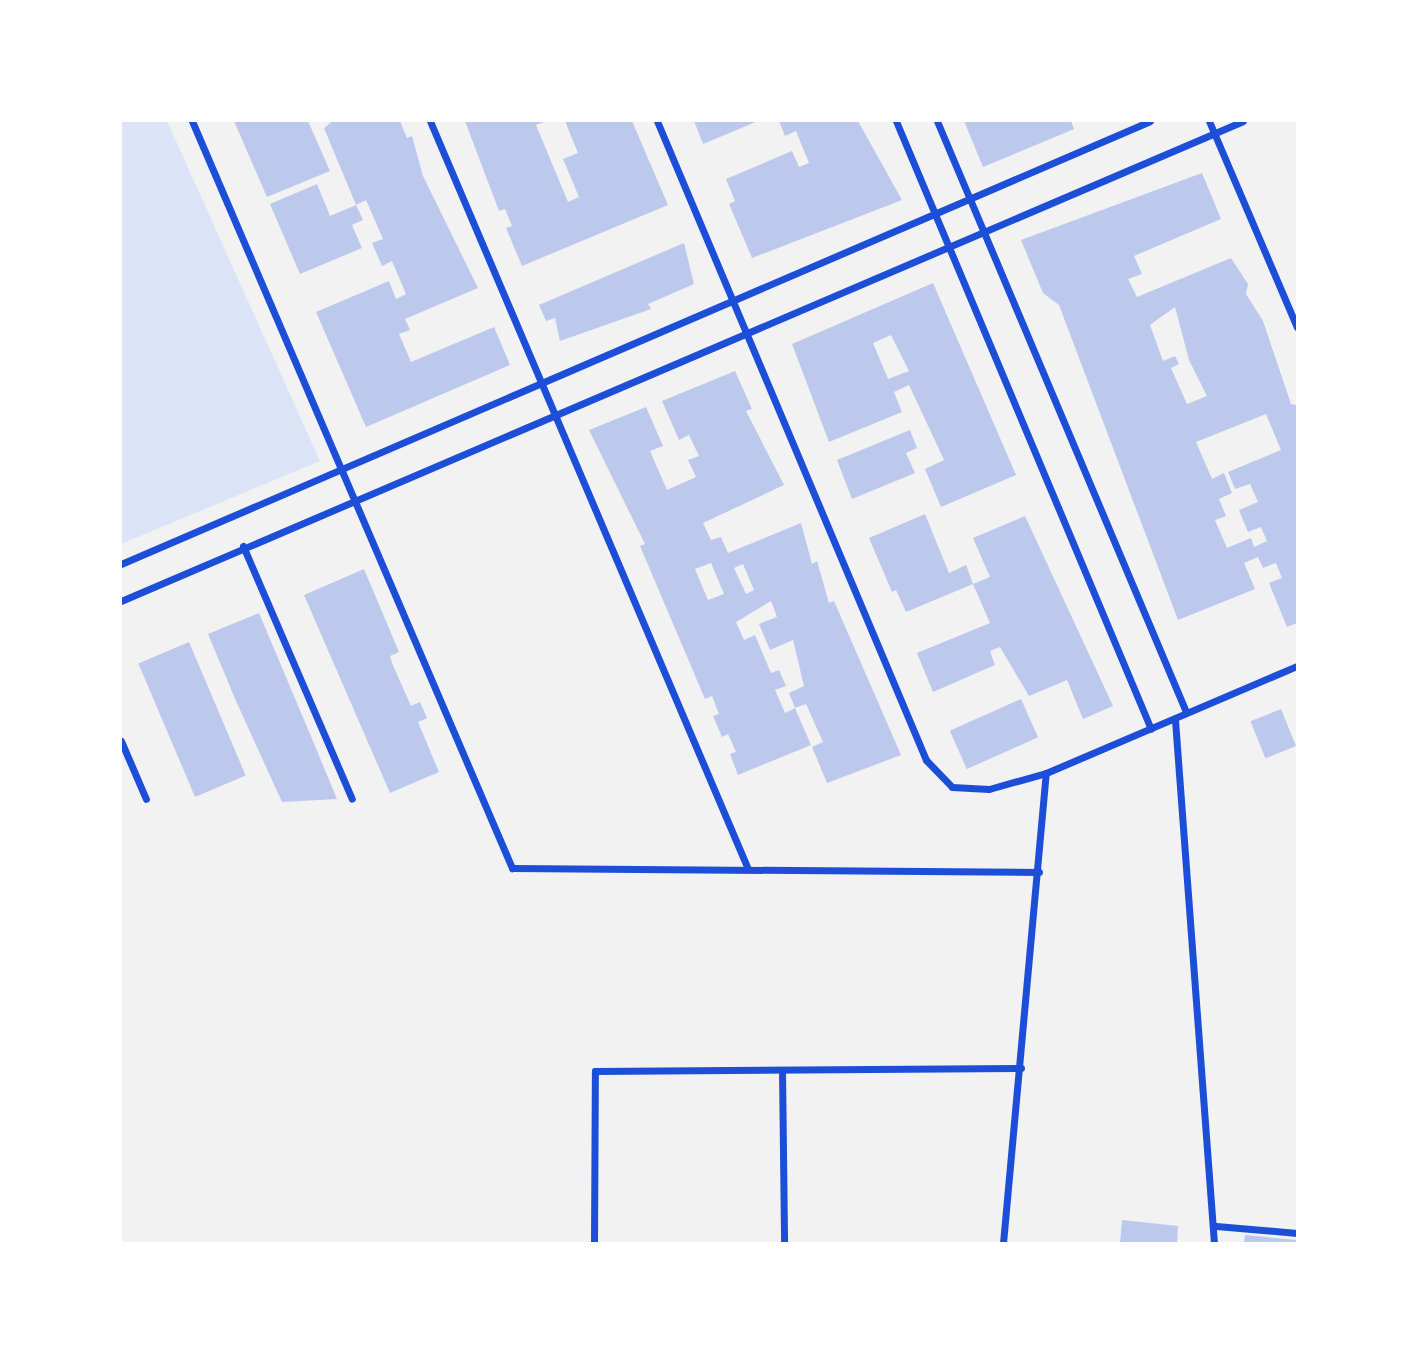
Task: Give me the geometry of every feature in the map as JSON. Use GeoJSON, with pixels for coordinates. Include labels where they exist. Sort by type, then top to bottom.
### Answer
{"type":"FeatureCollection","features":[{"type":"Feature","properties":{"kind":"street"},"geometry":{"type":"LineString","coordinates":[[192,121],[357,496],[512,868],[1039,872]]}},
{"type":"Feature","properties":{"kind":"street"},"geometry":{"type":"LineString","coordinates":[[430,121],[748,869]]}},
{"type":"Feature","properties":{"kind":"street"},"geometry":{"type":"LineString","coordinates":[[657,121],[730,300],[926,760],[952,787],[989,789],[1046,773],[1297,666]]}},
{"type":"Feature","properties":{"kind":"street"},"geometry":{"type":"LineString","coordinates":[[895,121],[1152,729]]}},
{"type":"Feature","properties":{"kind":"street"},"geometry":{"type":"LineString","coordinates":[[937,121],[1186,712]]}},
{"type":"Feature","properties":{"kind":"street"},"geometry":{"type":"LineString","coordinates":[[121,564],[934,214],[969,196],[1150,121]]}},
{"type":"Feature","properties":{"kind":"street"},"geometry":{"type":"LineString","coordinates":[[1209,121],[1297,327]]}},
{"type":"Feature","properties":{"kind":"street"},"geometry":{"type":"LineString","coordinates":[[121,601],[357,496],[947,246],[982,228],[1243,121]]}},
{"type":"Feature","properties":{"kind":"street"},"geometry":{"type":"LineString","coordinates":[[243,546],[352,799]]}},
{"type":"Feature","properties":{"kind":"street"},"geometry":{"type":"LineString","coordinates":[[1175,720],[1216,1226],[1214,1243]]}},
{"type":"Feature","properties":{"kind":"street"},"geometry":{"type":"LineString","coordinates":[[121,741],[146,799]]}},
{"type":"Feature","properties":{"kind":"street"},"geometry":{"type":"LineString","coordinates":[[1003,1243],[1046,773]]}},
{"type":"Feature","properties":{"kind":"street"},"geometry":{"type":"LineString","coordinates":[[594,1243],[595,1071],[1021,1068]]}},
{"type":"Feature","properties":{"kind":"street"},"geometry":{"type":"LineString","coordinates":[[782,1070],[784,1243]]}},
{"type":"Feature","properties":{"kind":"street"},"geometry":{"type":"LineString","coordinates":[[1216,1226],[1297,1233]]}},
{"type":"Feature","properties":{"kind":"shaded area"},"geometry":{"type":"Polygon","coordinates":[[[121,121],[167,121],[320,461],[121,544],[121,121]]]}},
{"type":"Feature","properties":{"kind":"building"},"geometry":{"type":"Polygon","coordinates":[[[234,121],[308,121],[330,171],[267,197],[234,121]]]}},
{"type":"Feature","properties":{"kind":"building"},"geometry":{"type":"Polygon","coordinates":[[[333,121],[400,121],[407,138],[412,136],[423,176],[478,288],[405,319],[410,330],[399,334],[411,362],[494,327],[510,365],[366,427],[316,312],[389,281],[396,299],[406,294],[392,261],[382,266],[372,243],[383,239],[366,200],[356,205],[324,128],[333,121]]]}},
{"type":"Feature","properties":{"kind":"building"},"geometry":{"type":"Polygon","coordinates":[[[465,121],[547,121],[536,125],[568,202],[579,197],[563,159],[578,153],[565,121],[632,121],[668,205],[522,266],[506,228],[512,226],[505,209],[499,211],[465,121]]]}},
{"type":"Feature","properties":{"kind":"building"},"geometry":{"type":"Polygon","coordinates":[[[694,121],[758,121],[703,144],[694,121]]]}},
{"type":"Feature","properties":{"kind":"building"},"geometry":{"type":"Polygon","coordinates":[[[779,121],[858,121],[902,200],[752,258],[729,204],[735,201],[726,179],[792,151],[799,167],[809,163],[796,131],[785,136],[779,121]]]}},
{"type":"Feature","properties":{"kind":"building"},"geometry":{"type":"Polygon","coordinates":[[[964,121],[1071,121],[1074,129],[983,167],[964,121]]]}},
{"type":"Feature","properties":{"kind":"building"},"geometry":{"type":"Polygon","coordinates":[[[1202,173],[1221,219],[1134,256],[1142,274],[1128,279],[1137,297],[1231,258],[1248,284],[1246,294],[1263,321],[1291,404],[1297,405],[1297,623],[1287,627],[1269,583],[1282,578],[1276,563],[1263,568],[1258,557],[1244,563],[1255,589],[1178,620],[1059,305],[1043,293],[1021,240],[1202,173]],[[1175,307],[1150,325],[1163,361],[1175,356],[1179,364],[1171,368],[1187,404],[1207,396],[1189,360],[1175,307]],[[1266,414],[1196,442],[1212,479],[1224,473],[1232,493],[1219,499],[1226,516],[1215,520],[1227,548],[1251,538],[1254,547],[1267,541],[1261,527],[1248,532],[1239,510],[1258,502],[1250,484],[1235,489],[1228,472],[1281,450],[1266,414]]]}},
{"type":"Feature","properties":{"kind":"building"},"geometry":{"type":"Polygon","coordinates":[[[317,184],[330,216],[356,205],[363,220],[352,225],[362,248],[300,274],[270,204],[317,184]]]}},
{"type":"Feature","properties":{"kind":"building"},"geometry":{"type":"Polygon","coordinates":[[[684,243],[694,284],[648,304],[651,309],[560,341],[555,318],[546,321],[539,305],[684,243]]]}},
{"type":"Feature","properties":{"kind":"building"},"geometry":{"type":"Polygon","coordinates":[[[933,283],[1016,475],[941,507],[925,469],[944,460],[909,385],[894,392],[902,412],[829,442],[792,344],[933,283]],[[891,335],[873,343],[888,379],[909,371],[891,335]]]}},
{"type":"Feature","properties":{"kind":"building"},"geometry":{"type":"Polygon","coordinates":[[[735,371],[752,409],[746,411],[784,485],[703,523],[711,540],[721,537],[728,553],[801,523],[812,564],[817,561],[829,603],[834,601],[901,755],[827,783],[812,747],[823,742],[806,704],[795,708],[811,745],[738,775],[730,754],[736,752],[728,734],[722,737],[713,716],[719,714],[712,696],[705,699],[640,546],[645,544],[589,430],[646,407],[663,446],[650,451],[667,490],[696,477],[688,460],[699,456],[689,435],[679,440],[662,401],[735,371]],[[711,563],[695,569],[708,600],[724,594],[711,563]],[[743,564],[734,568],[746,594],[754,590],[743,564]],[[771,601],[736,622],[744,640],[755,635],[771,673],[779,670],[786,686],[775,690],[785,713],[795,708],[789,693],[804,686],[793,640],[770,650],[759,624],[777,617],[771,601]]]}},
{"type":"Feature","properties":{"kind":"building"},"geometry":{"type":"Polygon","coordinates":[[[910,430],[917,448],[906,453],[915,473],[852,499],[837,460],[910,430]]]}},
{"type":"Feature","properties":{"kind":"building"},"geometry":{"type":"Polygon","coordinates":[[[925,514],[949,573],[966,565],[973,584],[906,612],[896,590],[892,592],[869,538],[925,514]]]}},
{"type":"Feature","properties":{"kind":"building"},"geometry":{"type":"Polygon","coordinates":[[[1025,516],[1113,706],[1083,719],[1067,680],[1029,696],[1000,647],[990,651],[995,665],[933,692],[917,653],[990,623],[973,584],[990,577],[973,538],[1025,516]]]}},
{"type":"Feature","properties":{"kind":"building"},"geometry":{"type":"Polygon","coordinates":[[[364,569],[399,652],[390,656],[392,663],[411,706],[420,702],[427,718],[418,722],[439,772],[390,793],[304,595],[364,569]]]}},
{"type":"Feature","properties":{"kind":"building"},"geometry":{"type":"Polygon","coordinates":[[[259,613],[337,799],[282,802],[236,701],[208,634],[259,613]]]}},
{"type":"Feature","properties":{"kind":"building"},"geometry":{"type":"Polygon","coordinates":[[[189,642],[246,775],[195,797],[138,663],[189,642]]]}},
{"type":"Feature","properties":{"kind":"building"},"geometry":{"type":"Polygon","coordinates":[[[1021,699],[1038,737],[967,769],[950,731],[1021,699]]]}},
{"type":"Feature","properties":{"kind":"building"},"geometry":{"type":"Polygon","coordinates":[[[1281,709],[1296,746],[1265,758],[1250,721],[1281,709]]]}},
{"type":"Feature","properties":{"kind":"building"},"geometry":{"type":"Polygon","coordinates":[[[1122,1220],[1178,1226],[1177,1243],[1120,1243],[1122,1220]]]}},
{"type":"Feature","properties":{"kind":"building"},"geometry":{"type":"Polygon","coordinates":[[[1245,1235],[1297,1240],[1297,1243],[1244,1243],[1245,1235]]]}}]}
